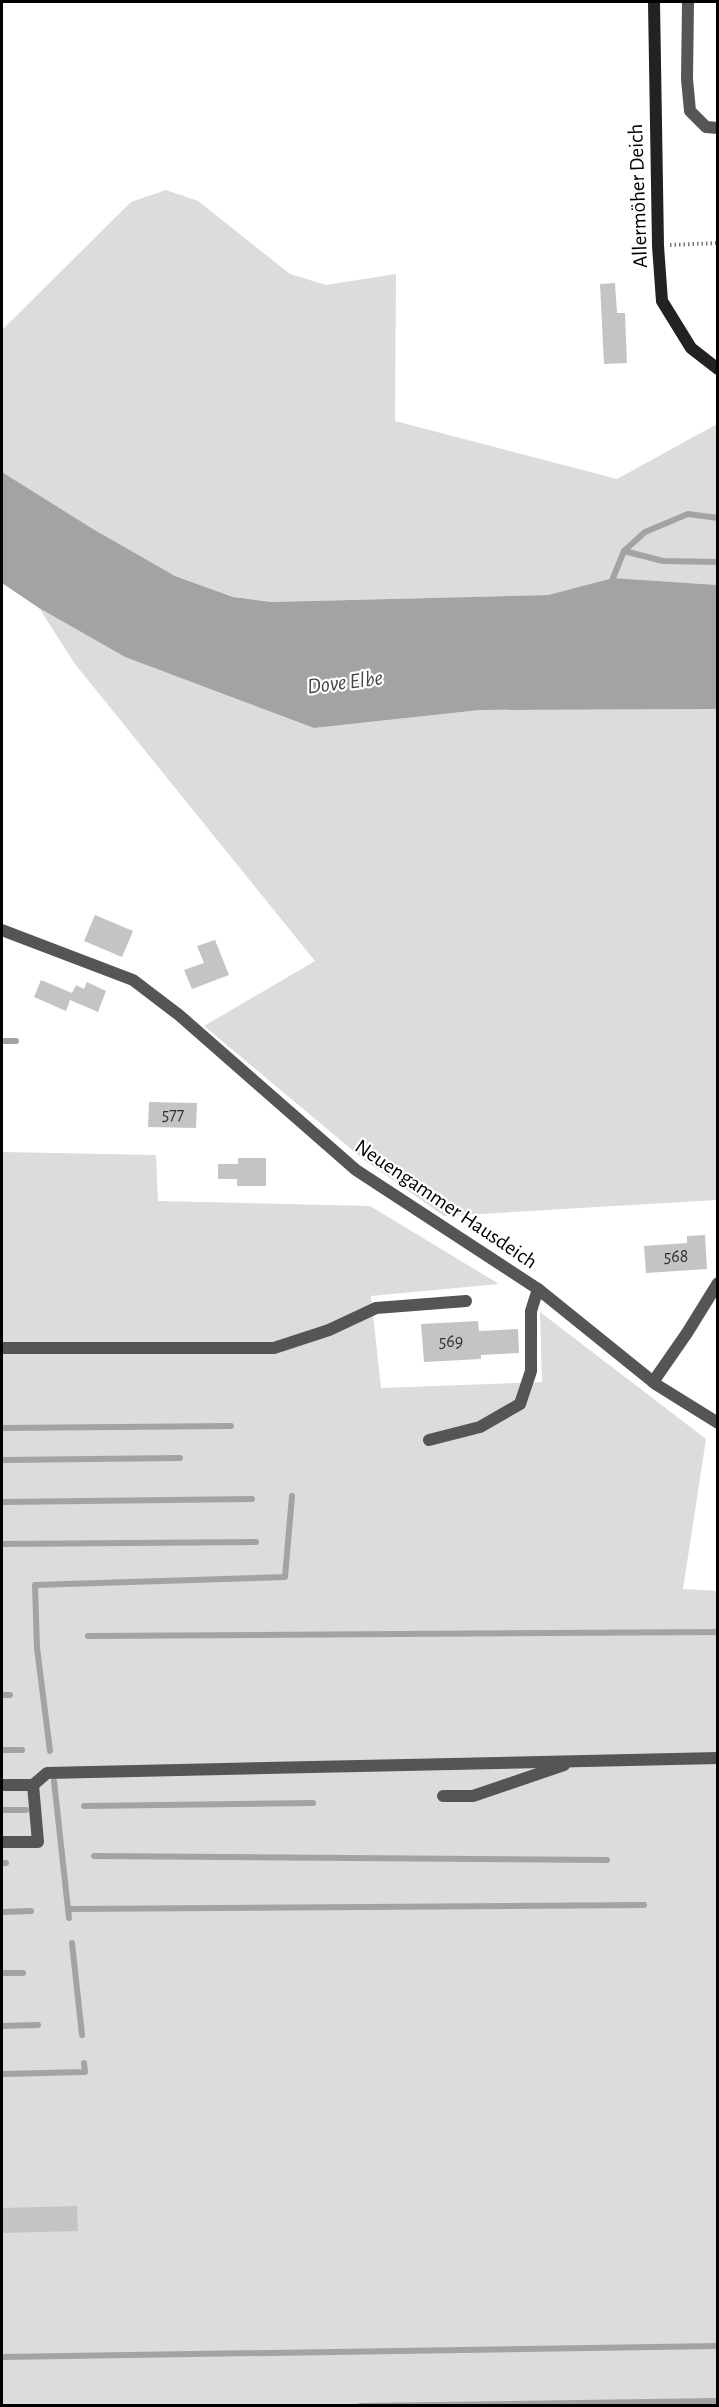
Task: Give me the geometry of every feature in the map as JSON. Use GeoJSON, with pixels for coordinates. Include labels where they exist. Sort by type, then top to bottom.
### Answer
{"type":"FeatureCollection","features":[{"type":"Feature","properties":{"kind":"street","name":"Allermöher Deich"},"geometry":{"type":"LineString","coordinates":[[654,2],[658,246],[662,301],[690,348],[717,369]]}},
{"type":"Feature","properties":{"kind":"street"},"geometry":{"type":"LineString","coordinates":[[688,2],[687,79],[690,111],[706,127],[717,128]]}},
{"type":"Feature","properties":{"kind":"street","name":"Neuengammer Hausdeich"},"geometry":{"type":"LineString","coordinates":[[2,930],[133,980],[179,1015],[356,1170],[538,1289],[653,1382],[717,1423]]}},
{"type":"Feature","properties":{"kind":"street"},"geometry":{"type":"LineString","coordinates":[[653,1382],[687,1333],[717,1283]]}},
{"type":"Feature","properties":{"kind":"street"},"geometry":{"type":"LineString","coordinates":[[429,1440],[480,1427],[520,1404],[531,1371],[531,1311],[538,1289]]}},
{"type":"Feature","properties":{"kind":"street"},"geometry":{"type":"LineString","coordinates":[[2,1348],[274,1348],[329,1330],[376,1308],[466,1301]]}},
{"type":"Feature","properties":{"kind":"street"},"geometry":{"type":"LineString","coordinates":[[2,1785],[33,1785],[47,1773],[717,1758]]}},
{"type":"Feature","properties":{"kind":"street"},"geometry":{"type":"LineString","coordinates":[[443,1796],[473,1796],[576,1761]]}},
{"type":"Feature","properties":{"kind":"street"},"geometry":{"type":"LineString","coordinates":[[2,1842],[38,1842],[33,1785]]}},
{"type":"Feature","properties":{"kind":"path"},"geometry":{"type":"LineString","coordinates":[[658,246],[717,243]]}},
{"type":"Feature","properties":{"kind":"shaded area"},"geometry":{"type":"Polygon","coordinates":[[[166,190],[198,201],[290,274],[326,285],[396,274],[395,421],[617,479],[717,424],[717,585],[613,578],[548,595],[271,602],[233,597],[175,576],[93,529],[2,472],[2,330],[131,202],[166,190]]]}},
{"type":"Feature","properties":{"kind":"shaded area"},"geometry":{"type":"Polygon","coordinates":[[[39,608],[125,657],[314,728],[480,710],[717,709],[717,1200],[444,1216],[363,1159],[204,1026],[315,961],[75,664],[39,608]]]}},
{"type":"Feature","properties":{"kind":"shaded area"},"geometry":{"type":"Polygon","coordinates":[[[2,1152],[156,1155],[158,1201],[370,1206],[499,1284],[371,1296],[381,1388],[542,1382],[540,1312],[706,1439],[683,1589],[718,1591],[717,2405],[2,2405],[2,1152]]]}},
{"type":"Feature","properties":{"kind":"water","name":"Dove Elbe"},"geometry":{"type":"Polygon","coordinates":[[[2,472],[93,529],[175,576],[233,597],[271,602],[548,595],[613,578],[717,585],[717,709],[480,710],[314,728],[125,657],[39,608],[2,583],[2,472]]]}},
{"type":"Feature","properties":{"kind":"building"},"geometry":{"type":"Polygon","coordinates":[[[615,283],[617,313],[625,313],[627,363],[604,364],[600,284],[615,283]]]}},
{"type":"Feature","properties":{"kind":"building"},"geometry":{"type":"Polygon","coordinates":[[[95,915],[133,931],[122,957],[84,941],[95,915]]]}},
{"type":"Feature","properties":{"kind":"building"},"geometry":{"type":"Polygon","coordinates":[[[215,940],[229,975],[192,989],[184,970],[204,963],[197,946],[215,940]]]}},
{"type":"Feature","properties":{"kind":"building"},"geometry":{"type":"Polygon","coordinates":[[[41,980],[72,993],[76,985],[84,989],[87,982],[106,991],[98,1012],[70,1000],[66,1011],[34,997],[41,980]]]}},
{"type":"Feature","properties":{"kind":"building"},"geometry":{"type":"Polygon","coordinates":[[[149,1102],[197,1103],[196,1128],[148,1127],[149,1102]]]}},
{"type":"Feature","properties":{"kind":"building"},"geometry":{"type":"Polygon","coordinates":[[[238,1158],[266,1158],[266,1186],[237,1186],[237,1179],[218,1179],[218,1164],[238,1164],[238,1158]]]}},
{"type":"Feature","properties":{"kind":"building"},"geometry":{"type":"Polygon","coordinates":[[[705,1235],[707,1269],[646,1273],[644,1246],[687,1243],[687,1236],[705,1235]]]}},
{"type":"Feature","properties":{"kind":"building"},"geometry":{"type":"Polygon","coordinates":[[[478,1321],[479,1331],[518,1329],[519,1353],[481,1355],[481,1359],[424,1362],[421,1324],[478,1321]]]}},
{"type":"Feature","properties":{"kind":"building"},"geometry":{"type":"Polygon","coordinates":[[[77,2206],[78,2231],[2,2233],[2,2208],[77,2206]]]}},
{"type":"Feature","properties":{"kind":"waterway"},"geometry":{"type":"LineString","coordinates":[[613,578],[624,551],[645,532],[688,514],[718,518]]}},
{"type":"Feature","properties":{"kind":"waterway"},"geometry":{"type":"LineString","coordinates":[[624,551],[663,561],[718,562]]}},
{"type":"Feature","properties":{"kind":"waterway"},"geometry":{"type":"LineString","coordinates":[[2,1041],[16,1041]]}},
{"type":"Feature","properties":{"kind":"waterway"},"geometry":{"type":"LineString","coordinates":[[2,1428],[231,1426]]}},
{"type":"Feature","properties":{"kind":"waterway"},"geometry":{"type":"LineString","coordinates":[[2,1460],[180,1458]]}},
{"type":"Feature","properties":{"kind":"waterway"},"geometry":{"type":"LineString","coordinates":[[50,1751],[37,1648],[35,1585],[285,1577],[292,1496]]}},
{"type":"Feature","properties":{"kind":"waterway"},"geometry":{"type":"LineString","coordinates":[[2,1502],[252,1499]]}},
{"type":"Feature","properties":{"kind":"waterway"},"geometry":{"type":"LineString","coordinates":[[2,1544],[256,1542]]}},
{"type":"Feature","properties":{"kind":"waterway"},"geometry":{"type":"LineString","coordinates":[[88,1636],[718,1632]]}},
{"type":"Feature","properties":{"kind":"waterway"},"geometry":{"type":"LineString","coordinates":[[2,1695],[10,1695]]}},
{"type":"Feature","properties":{"kind":"waterway"},"geometry":{"type":"LineString","coordinates":[[2,1750],[22,1750]]}},
{"type":"Feature","properties":{"kind":"waterway"},"geometry":{"type":"LineString","coordinates":[[54,1781],[69,1918]]}},
{"type":"Feature","properties":{"kind":"waterway"},"geometry":{"type":"LineString","coordinates":[[84,1806],[313,1803]]}},
{"type":"Feature","properties":{"kind":"waterway"},"geometry":{"type":"LineString","coordinates":[[2,1810],[26,1810]]}},
{"type":"Feature","properties":{"kind":"waterway"},"geometry":{"type":"LineString","coordinates":[[94,1856],[607,1860]]}},
{"type":"Feature","properties":{"kind":"waterway"},"geometry":{"type":"LineString","coordinates":[[69,1909],[644,1905]]}},
{"type":"Feature","properties":{"kind":"waterway"},"geometry":{"type":"LineString","coordinates":[[2,1912],[31,1911]]}},
{"type":"Feature","properties":{"kind":"waterway"},"geometry":{"type":"LineString","coordinates":[[72,1943],[82,2035]]}},
{"type":"Feature","properties":{"kind":"waterway"},"geometry":{"type":"LineString","coordinates":[[2,1973],[23,1973]]}},
{"type":"Feature","properties":{"kind":"waterway"},"geometry":{"type":"LineString","coordinates":[[2,2026],[38,2025]]}},
{"type":"Feature","properties":{"kind":"waterway"},"geometry":{"type":"LineString","coordinates":[[2,2074],[85,2072],[84,2063]]}},
{"type":"Feature","properties":{"kind":"waterway"},"geometry":{"type":"LineString","coordinates":[[2,2357],[718,2346]]}},
{"type":"Feature","properties":{"kind":"waterway"},"geometry":{"type":"LineString","coordinates":[[360,2406],[718,2401]]}}]}
